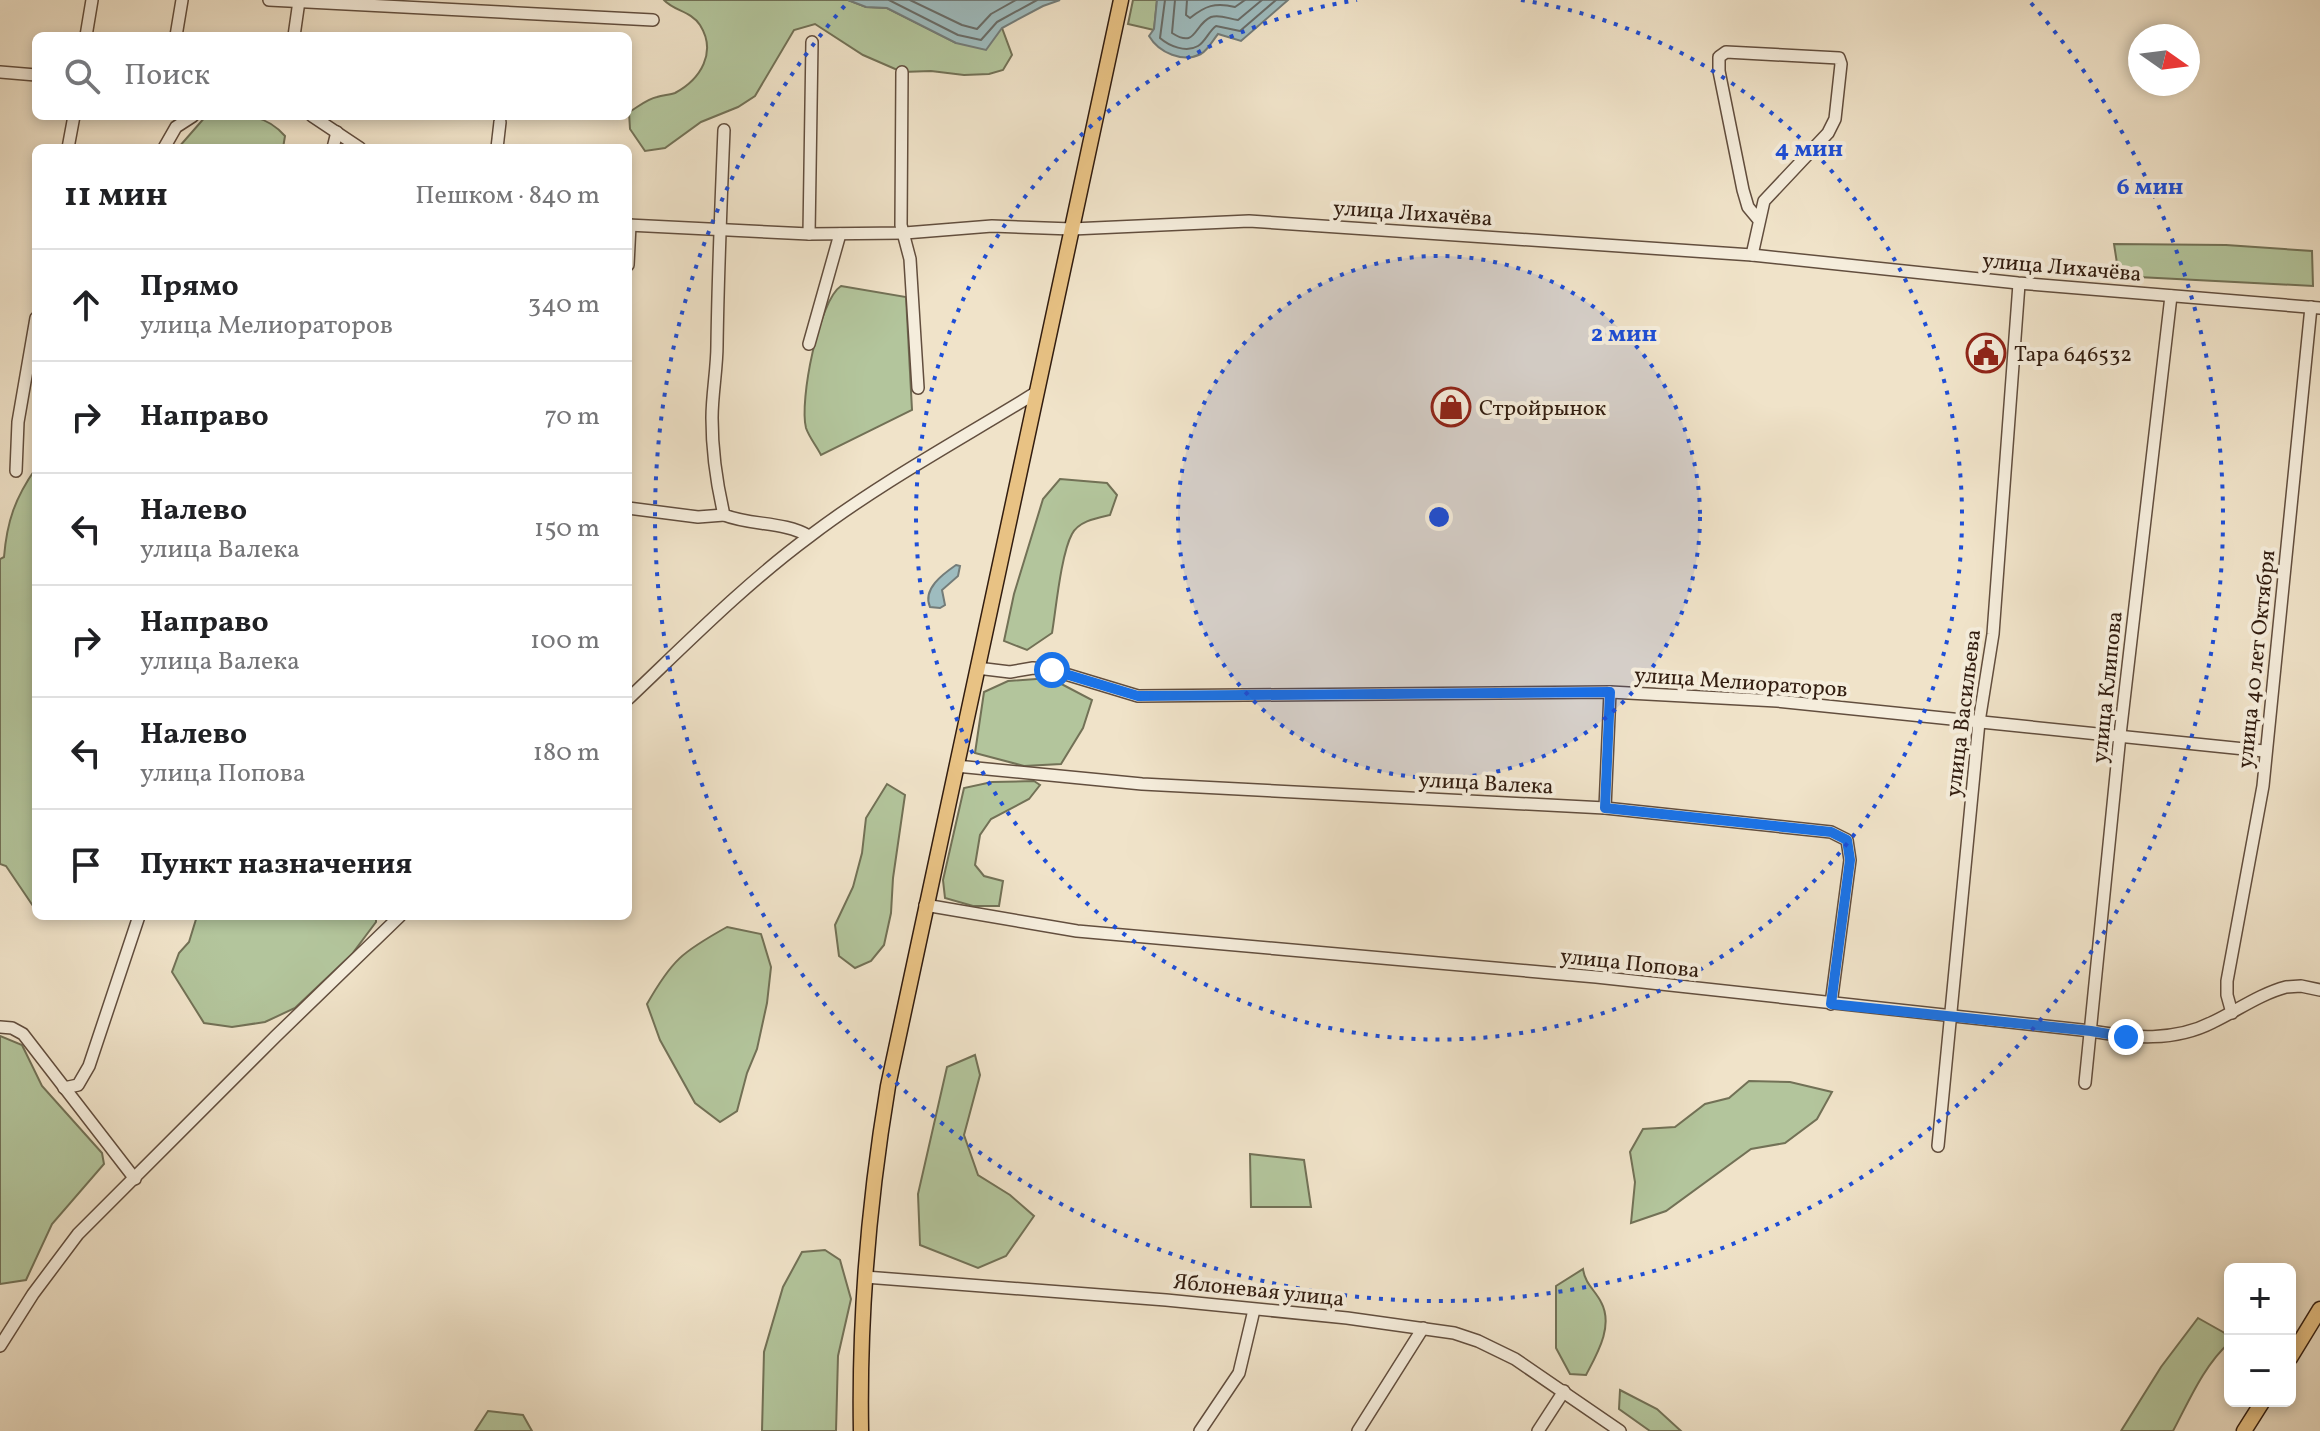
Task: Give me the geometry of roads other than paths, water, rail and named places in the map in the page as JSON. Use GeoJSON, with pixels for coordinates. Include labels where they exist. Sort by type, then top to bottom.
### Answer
{"type":"FeatureCollection","features":[{"type":"Feature","properties":{"kind":"main road"},"geometry":{"type":"LineString","coordinates":[[861,1431],[865,1277],[883,1116],[925,905],[1121,0]]}},
{"type":"Feature","properties":{"kind":"main road"},"geometry":{"type":"LineString","coordinates":[[2296,1348],[2320,1309]]}},
{"type":"Feature","properties":{"kind":"main road"},"geometry":{"type":"LineString","coordinates":[[2244,1431],[2259,1407]]}},
{"type":"Feature","properties":{"kind":"street"},"geometry":{"type":"LineString","coordinates":[[87,32],[92,0]]}},
{"type":"Feature","properties":{"kind":"street"},"geometry":{"type":"LineString","coordinates":[[177,32],[182,0]]}},
{"type":"Feature","properties":{"kind":"street"},"geometry":{"type":"LineString","coordinates":[[269,0],[653,20]]}},
{"type":"Feature","properties":{"kind":"street"},"geometry":{"type":"LineString","coordinates":[[295,32],[299,1]]}},
{"type":"Feature","properties":{"kind":"street"},"geometry":{"type":"LineString","coordinates":[[809,234],[812,42]]}},
{"type":"Feature","properties":{"kind":"street"},"geometry":{"type":"LineString","coordinates":[[1752,255],[1764,201],[1828,133],[1835,119],[1839,58],[1726,52],[1719,57],[1719,71],[1743,190],[1748,207],[1758,219]]}},
{"type":"Feature","properties":{"kind":"street"},"geometry":{"type":"LineString","coordinates":[[0,72],[32,75]]}},
{"type":"Feature","properties":{"kind":"street"},"geometry":{"type":"LineString","coordinates":[[902,72],[901,225],[905,233],[915,316],[918,388]]}},
{"type":"Feature","properties":{"kind":"street"},"geometry":{"type":"LineString","coordinates":[[69,144],[73,120]]}},
{"type":"Feature","properties":{"kind":"street"},"geometry":{"type":"LineString","coordinates":[[166,144],[176,127],[187,120]]}},
{"type":"Feature","properties":{"kind":"street"},"geometry":{"type":"LineString","coordinates":[[318,120],[354,144]]}},
{"type":"Feature","properties":{"kind":"street"},"geometry":{"type":"LineString","coordinates":[[497,144],[500,122]]}},
{"type":"Feature","properties":{"kind":"street"},"geometry":{"type":"LineString","coordinates":[[724,130],[712,418],[724,515]]}},
{"type":"Feature","properties":{"kind":"street"},"geometry":{"type":"LineString","coordinates":[[334,144],[337,132]]}},
{"type":"Feature","properties":{"kind":"street","name":"улица Лихачёва"},"geometry":{"type":"LineString","coordinates":[[632,225],[840,234],[905,233],[992,226],[1072,229],[1249,221],[1752,255],[2019,284],[2316,308]]}},
{"type":"Feature","properties":{"kind":"street"},"geometry":{"type":"LineString","coordinates":[[809,344],[840,234]]}},
{"type":"Feature","properties":{"kind":"street","name":"улица Васильева"},"geometry":{"type":"LineString","coordinates":[[1938,1146],[1979,722],[1993,634],[2019,284]]}},
{"type":"Feature","properties":{"kind":"street","name":"улица Клипова"},"geometry":{"type":"LineString","coordinates":[[2085,1083],[2120,735],[2171,296]]}},
{"type":"Feature","properties":{"kind":"street","name":"улица 40 лет Октября"},"geometry":{"type":"LineString","coordinates":[[2232,1013],[2227,981],[2263,786],[2264,751],[2316,308]]}},
{"type":"Feature","properties":{"kind":"street"},"geometry":{"type":"LineString","coordinates":[[16,471],[18,422],[32,341]]}},
{"type":"Feature","properties":{"kind":"street"},"geometry":{"type":"LineString","coordinates":[[632,692],[809,536],[1037,392]]}},
{"type":"Feature","properties":{"kind":"street"},"geometry":{"type":"LineString","coordinates":[[632,509],[698,517],[724,515],[737,520],[794,528],[809,536]]}},
{"type":"Feature","properties":{"kind":"street","name":"улица Мелиораторов"},"geometry":{"type":"LineString","coordinates":[[977,668],[1010,672],[1033,668],[1052,670],[1138,696],[1610,692],[1777,701],[2264,751]]}},
{"type":"Feature","properties":{"kind":"street"},"geometry":{"type":"LineString","coordinates":[[1605,808],[1610,692]]}},
{"type":"Feature","properties":{"kind":"street","name":"улица Валека"},"geometry":{"type":"LineString","coordinates":[[956,766],[1142,784],[1605,808],[1831,832],[1847,840],[1850,860],[1831,1004]]}},
{"type":"Feature","properties":{"kind":"street","name":"улица Попова"},"geometry":{"type":"LineString","coordinates":[[925,905],[1077,931],[1596,977],[2126,1037],[2153,1037],[2192,1031],[2286,987],[2320,990]]}},
{"type":"Feature","properties":{"kind":"street"},"geometry":{"type":"LineString","coordinates":[[64,1088],[78,1085],[89,1066],[138,920]]}},
{"type":"Feature","properties":{"kind":"street"},"geometry":{"type":"LineString","coordinates":[[0,1346],[39,1284],[78,1234],[396,920]]}},
{"type":"Feature","properties":{"kind":"street"},"geometry":{"type":"LineString","coordinates":[[0,1027],[12,1028],[23,1034],[135,1179]]}},
{"type":"Feature","properties":{"kind":"street","name":"Яблоневая улица"},"geometry":{"type":"LineString","coordinates":[[865,1277],[1166,1300],[1347,1318],[1454,1333],[1498,1349],[1620,1431]]}},
{"type":"Feature","properties":{"kind":"street"},"geometry":{"type":"LineString","coordinates":[[1200,1431],[1239,1373],[1254,1310]]}},
{"type":"Feature","properties":{"kind":"street"},"geometry":{"type":"LineString","coordinates":[[1358,1431],[1423,1328]]}},
{"type":"Feature","properties":{"kind":"street"},"geometry":{"type":"LineString","coordinates":[[1538,1431],[1564,1391]]}},
{"type":"Feature","properties":{"kind":"water"},"geometry":{"type":"Polygon","coordinates":[[[848,0],[1060,0],[1002,28],[986,50],[956,43],[887,8],[866,7],[848,0]]]}},
{"type":"Feature","properties":{"kind":"water"},"geometry":{"type":"Polygon","coordinates":[[[1157,0],[1288,0],[1241,41],[1218,34],[1204,52],[1194,57],[1179,57],[1165,52],[1149,36],[1154,29],[1157,0]]]}},
{"type":"Feature","properties":{"kind":"water"},"geometry":{"type":"Polygon","coordinates":[[[956,565],[960,566],[958,576],[942,590],[945,605],[930,607],[931,588],[956,565]]]}},
{"type":"Feature","properties":{"kind":"place","name":"Тара 646532"},"geometry":{"type":"Point","coordinates":[1986,353]}},
{"type":"Feature","properties":{"kind":"place","name":"Стройрынок"},"geometry":{"type":"Point","coordinates":[1451,407]}}]}
